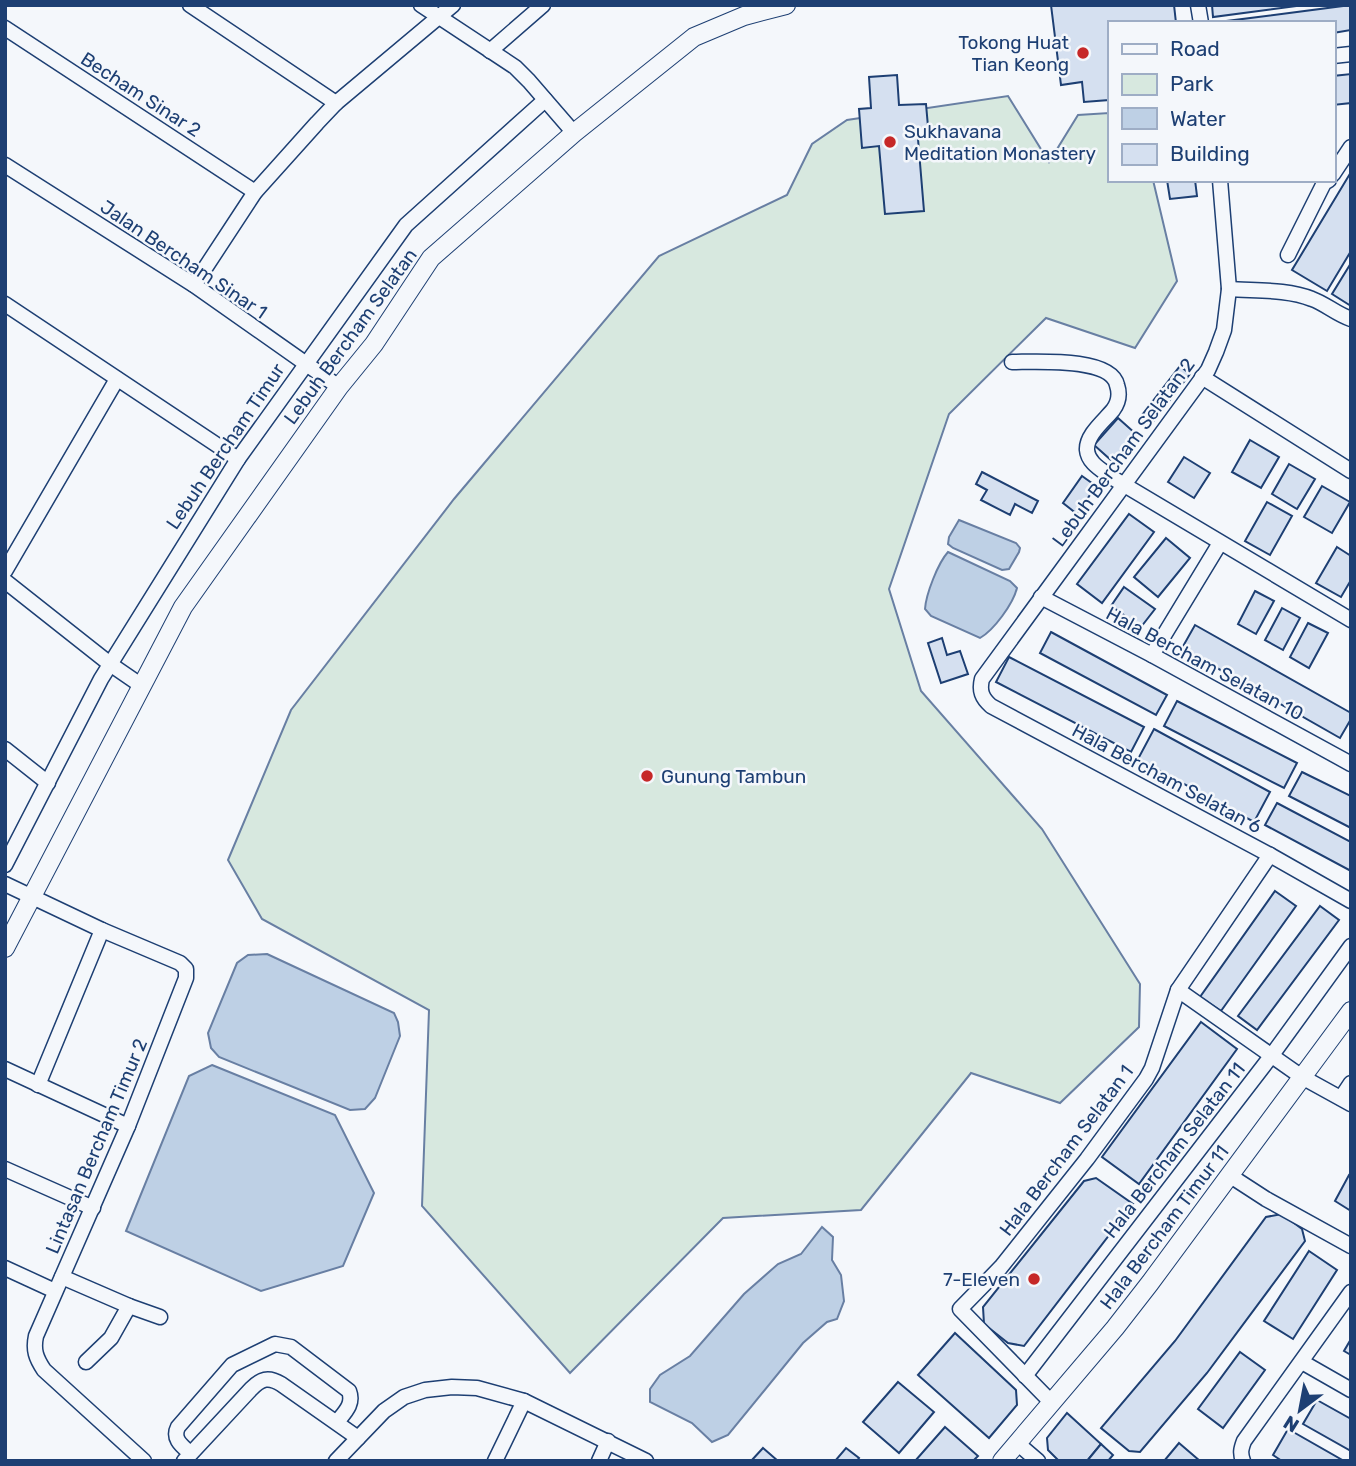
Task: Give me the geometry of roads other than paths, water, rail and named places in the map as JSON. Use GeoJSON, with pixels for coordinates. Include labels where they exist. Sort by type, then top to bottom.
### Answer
{"type":"FeatureCollection","features":[{"type":"Feature","properties":{"kind":"street"},"geometry":{"type":"LineString","coordinates":[[190,5],[336,103]]}},
{"type":"Feature","properties":{"kind":"street"},"geometry":{"type":"LineString","coordinates":[[421,5],[515,67],[574,133]]}},
{"type":"Feature","properties":{"kind":"street"},"geometry":{"type":"LineString","coordinates":[[194,285],[255,192],[336,103],[453,5]]}},
{"type":"Feature","properties":{"kind":"street"},"geometry":{"type":"LineString","coordinates":[[490,51],[543,5]]}},
{"type":"Feature","properties":{"kind":"street","name":"Lebuh Bercham Selatan"},"geometry":{"type":"LineString","coordinates":[[32,897],[183,607],[339,387],[374,344],[431,258],[574,133],[694,37],[744,16],[786,5]]}},
{"type":"Feature","properties":{"kind":"street","name":"Becham Sinar 2"},"geometry":{"type":"LineString","coordinates":[[5,28],[255,192]]}},
{"type":"Feature","properties":{"kind":"street","name":"Lebuh Bercham Timur"},"geometry":{"type":"LineString","coordinates":[[5,866],[110,664],[238,459],[406,225],[545,100]]}},
{"type":"Feature","properties":{"kind":"street"},"geometry":{"type":"LineString","coordinates":[[1335,167],[1351,147]]}},
{"type":"Feature","properties":{"kind":"street","name":"Jalan Bercham Sinar 1"},"geometry":{"type":"LineString","coordinates":[[5,165],[194,285],[339,387]]}},
{"type":"Feature","properties":{"kind":"street","name":"Lebuh Bercham Selatan 2"},"geometry":{"type":"LineString","coordinates":[[982,680],[1202,377],[1216,352],[1224,330],[1229,289],[1220,182]]}},
{"type":"Feature","properties":{"kind":"street"},"geometry":{"type":"LineString","coordinates":[[1288,256],[1324,182]]}},
{"type":"Feature","properties":{"kind":"street"},"geometry":{"type":"LineString","coordinates":[[1229,289],[1296,294],[1351,319]]}},
{"type":"Feature","properties":{"kind":"street"},"geometry":{"type":"LineString","coordinates":[[7,309],[238,459]]}},
{"type":"Feature","properties":{"kind":"street"},"geometry":{"type":"LineString","coordinates":[[1013,362],[1073,363],[1106,370],[1116,379],[1119,393],[1115,407],[1088,440],[1090,460],[1111,477],[1351,620]]}},
{"type":"Feature","properties":{"kind":"street"},"geometry":{"type":"LineString","coordinates":[[1202,377],[1351,471]]}},
{"type":"Feature","properties":{"kind":"street"},"geometry":{"type":"LineString","coordinates":[[5,571],[117,379]]}},
{"type":"Feature","properties":{"kind":"street"},"geometry":{"type":"LineString","coordinates":[[1152,655],[1220,543]]}},
{"type":"Feature","properties":{"kind":"street"},"geometry":{"type":"LineString","coordinates":[[5,581],[142,686]]}},
{"type":"Feature","properties":{"kind":"street","name":"Hala Bercham Selatan 10"},"geometry":{"type":"LineString","coordinates":[[1041,597],[1351,764]]}},
{"type":"Feature","properties":{"kind":"street","name":"Hala Bercham Selatan 6"},"geometry":{"type":"LineString","coordinates":[[982,680],[981,694],[991,706],[1351,901]]}},
{"type":"Feature","properties":{"kind":"street"},"geometry":{"type":"LineString","coordinates":[[5,749],[48,783]]}},
{"type":"Feature","properties":{"kind":"street","name":"Hala Bercham Selatan 1"},"geometry":{"type":"LineString","coordinates":[[1051,1402],[960,1309],[1001,1268],[1146,1079],[1178,990],[1270,855]]}},
{"type":"Feature","properties":{"kind":"street","name":"Lintasan Bercham Timur 2"},"geometry":{"type":"LineString","coordinates":[[5,884],[180,963],[187,974],[128,1126],[36,1336],[34,1352],[51,1377],[144,1461]]}},
{"type":"Feature","properties":{"kind":"street"},"geometry":{"type":"LineString","coordinates":[[5,948],[32,897]]}},
{"type":"Feature","properties":{"kind":"street"},"geometry":{"type":"LineString","coordinates":[[38,1084],[102,930]]}},
{"type":"Feature","properties":{"kind":"street","name":"Hala Bercham Selatan 11"},"geometry":{"type":"LineString","coordinates":[[1025,1376],[1272,1055],[1351,946]]}},
{"type":"Feature","properties":{"kind":"street"},"geometry":{"type":"LineString","coordinates":[[1178,990],[1302,1077],[1346,1101],[1351,1083]]}},
{"type":"Feature","properties":{"kind":"street","name":"Hala Bercham Timur 11"},"geometry":{"type":"LineString","coordinates":[[1002,1461],[1150,1283],[1351,1011]]}},
{"type":"Feature","properties":{"kind":"street"},"geometry":{"type":"LineString","coordinates":[[5,1069],[128,1126]]}},
{"type":"Feature","properties":{"kind":"street"},"geometry":{"type":"LineString","coordinates":[[5,1169],[93,1208]]}},
{"type":"Feature","properties":{"kind":"street"},"geometry":{"type":"LineString","coordinates":[[1228,1175],[1351,1246]]}},
{"type":"Feature","properties":{"kind":"street"},"geometry":{"type":"LineString","coordinates":[[5,1268],[55,1291]]}},
{"type":"Feature","properties":{"kind":"street"},"geometry":{"type":"LineString","coordinates":[[62,1277],[160,1317]]}},
{"type":"Feature","properties":{"kind":"street"},"geometry":{"type":"LineString","coordinates":[[1244,1461],[1241,1448],[1244,1441],[1351,1292]]}},
{"type":"Feature","properties":{"kind":"street"},"geometry":{"type":"LineString","coordinates":[[86,1362],[111,1338],[129,1306]]}},
{"type":"Feature","properties":{"kind":"street"},"geometry":{"type":"LineString","coordinates":[[337,1422],[351,1404],[349,1391],[291,1347],[275,1344],[232,1365],[176,1431],[177,1439],[187,1457],[251,1389],[266,1378],[273,1379],[358,1438]]}},
{"type":"Feature","properties":{"kind":"street"},"geometry":{"type":"LineString","coordinates":[[1302,1362],[1351,1390]]}},
{"type":"Feature","properties":{"kind":"street"},"geometry":{"type":"LineString","coordinates":[[336,1461],[384,1411],[404,1397],[425,1390],[452,1387],[477,1388],[524,1401],[646,1461]]}},
{"type":"Feature","properties":{"kind":"street"},"geometry":{"type":"LineString","coordinates":[[495,1461],[524,1401]]}},
{"type":"Feature","properties":{"kind":"street"},"geometry":{"type":"LineString","coordinates":[[599,1461],[608,1441]]}},
{"type":"Feature","properties":{"kind":"street"},"geometry":{"type":"LineString","coordinates":[[1017,1443],[1038,1461]]}},
{"type":"Feature","properties":{"kind":"water"},"geometry":{"type":"Polygon","coordinates":[[[959,520],[1016,543],[1020,548],[1019,552],[1009,569],[1002,570],[948,544],[959,520]]]}},
{"type":"Feature","properties":{"kind":"water"},"geometry":{"type":"Polygon","coordinates":[[[948,552],[1010,581],[1017,588],[1002,616],[980,638],[931,616],[925,609],[933,579],[948,552]]]}},
{"type":"Feature","properties":{"kind":"water"},"geometry":{"type":"Polygon","coordinates":[[[267,954],[394,1013],[400,1036],[375,1098],[365,1109],[350,1110],[219,1057],[211,1048],[208,1033],[237,963],[248,955],[267,954]]]}},
{"type":"Feature","properties":{"kind":"water"},"geometry":{"type":"Polygon","coordinates":[[[212,1065],[335,1115],[374,1193],[343,1266],[261,1291],[126,1231],[189,1076],[212,1065]]]}},
{"type":"Feature","properties":{"kind":"water"},"geometry":{"type":"Polygon","coordinates":[[[822,1227],[833,1237],[832,1260],[841,1275],[844,1301],[837,1319],[827,1322],[803,1343],[728,1435],[712,1442],[692,1423],[650,1402],[650,1389],[660,1375],[690,1356],[744,1294],[778,1264],[801,1254],[822,1227]]]}},
{"type":"Feature","properties":{"kind":"place","name":"Tokong Huat Tian Keong"},"geometry":{"type":"Point","coordinates":[1083,53]}},
{"type":"Feature","properties":{"kind":"place","name":"Sukhavana Meditation Monastery"},"geometry":{"type":"Point","coordinates":[890,142]}},
{"type":"Feature","properties":{"kind":"place","name":"Gunung Tambun"},"geometry":{"type":"Point","coordinates":[647,776]}},
{"type":"Feature","properties":{"kind":"place","name":"7-Eleven"},"geometry":{"type":"Point","coordinates":[1034,1279]}}]}
